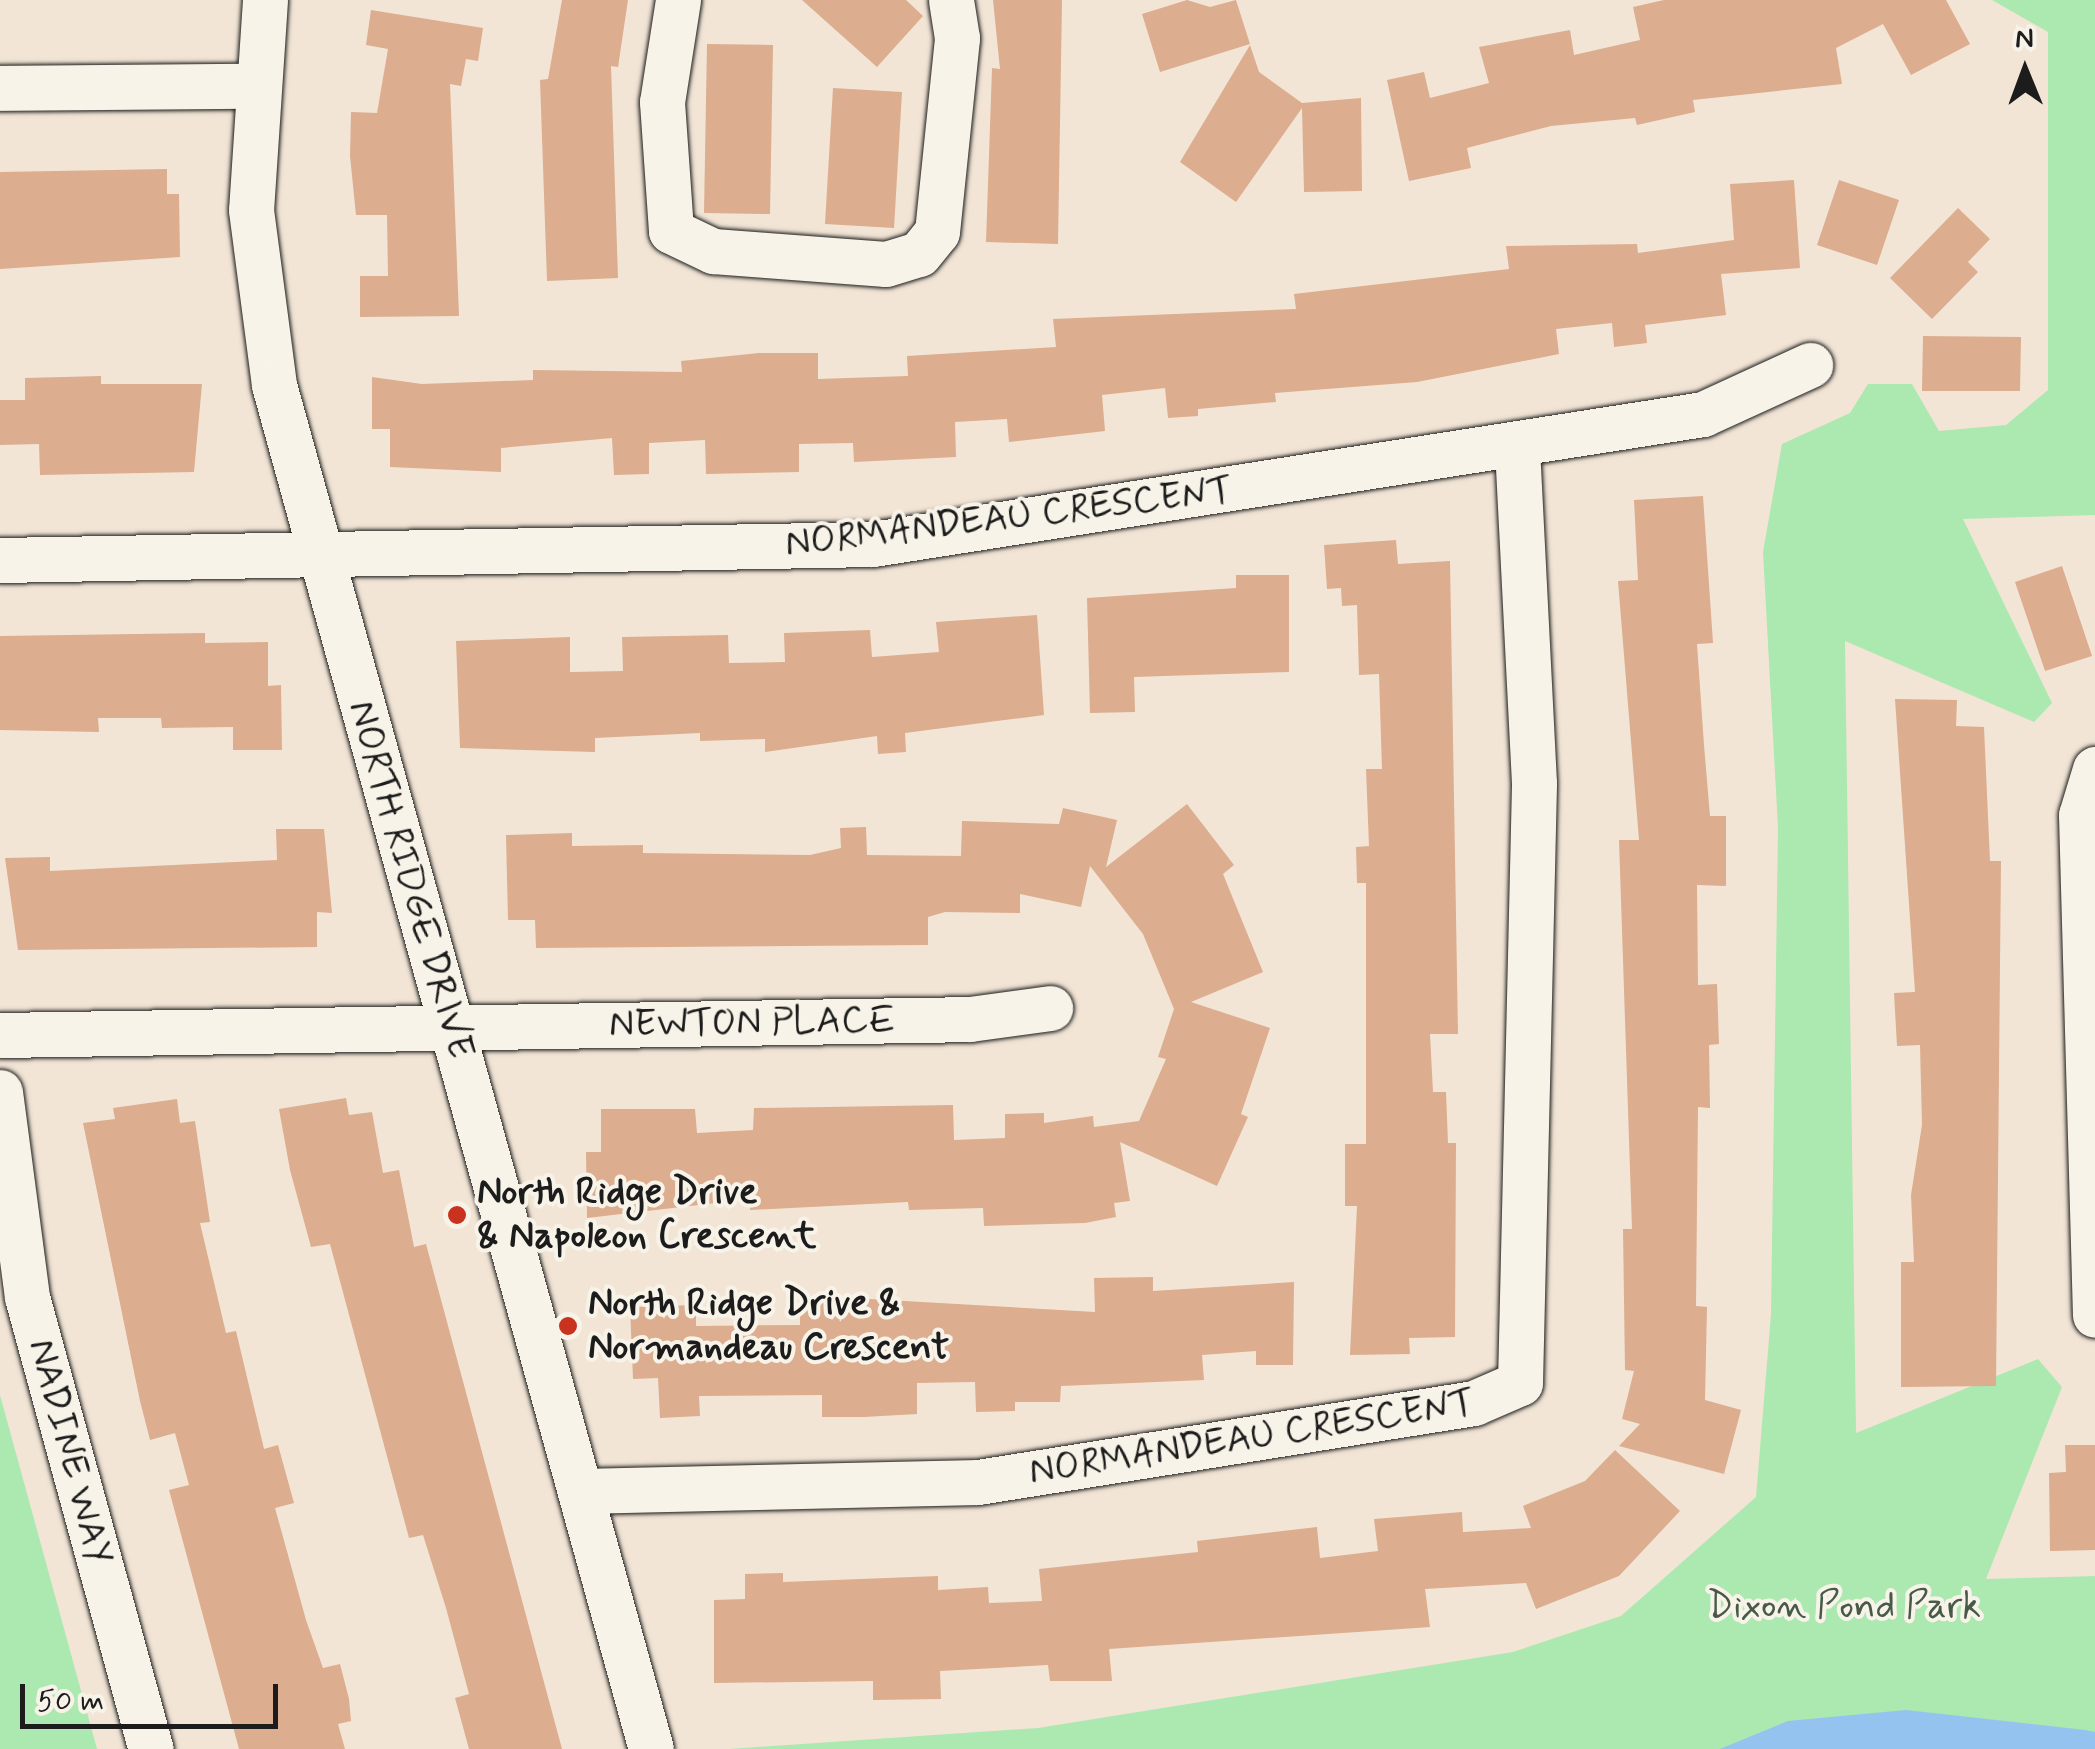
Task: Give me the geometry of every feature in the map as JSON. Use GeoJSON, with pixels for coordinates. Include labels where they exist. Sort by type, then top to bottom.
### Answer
{"type":"FeatureCollection","features":[{"type":"Feature","properties":{"kind":"street","name":"NORTH RIDGE DRIVE"},"geometry":{"type":"LineString","coordinates":[[265,0],[254,86],[259,301],[318,555],[651,1749]]}},
{"type":"Feature","properties":{"kind":"street"},"geometry":{"type":"LineString","coordinates":[[678,0],[662,102],[671,231],[713,252],[886,264],[919,254],[938,232],[957,38],[951,0]]}},
{"type":"Feature","properties":{"kind":"street"},"geometry":{"type":"LineString","coordinates":[[0,88],[254,86]]}},
{"type":"Feature","properties":{"kind":"street","name":"NORMANDEAU CRESCENT"},"geometry":{"type":"LineString","coordinates":[[0,560],[874,544],[1703,414],[1810,365]]}},
{"type":"Feature","properties":{"kind":"street","name":"NORMANDEAU CRESCENT"},"geometry":{"type":"LineString","coordinates":[[580,1491],[978,1482],[1474,1403],[1520,1383],[1527,1362],[1534,784],[1517,444]]}},
{"type":"Feature","properties":{"kind":"street"},"geometry":{"type":"LineString","coordinates":[[2095,769],[2081,815],[2095,1314]]}},
{"type":"Feature","properties":{"kind":"street","name":"NEWTON PLACE"},"geometry":{"type":"LineString","coordinates":[[0,1036],[970,1019],[1050,1008]]}},
{"type":"Feature","properties":{"kind":"street","name":"NADINE WAY"},"geometry":{"type":"LineString","coordinates":[[0,1092],[27,1297],[150,1749]]}},
{"type":"Feature","properties":{"kind":"green space","name":"Dixon Pond Park"},"geometry":{"type":"Polygon","coordinates":[[[1992,0],[2095,0],[2095,515],[1963,519],[2052,703],[2034,722],[1845,641],[1856,1433],[2038,1359],[2062,1387],[1986,1579],[2095,1576],[2095,1749],[729,1749],[1038,1728],[1513,1652],[1621,1616],[1756,1497],[1771,1314],[1778,828],[1763,552],[1782,444],[1850,413],[1868,384],[1912,384],[1939,431],[2006,425],[2048,390],[2048,32],[1992,0]]]}},
{"type":"Feature","properties":{"kind":"green space"},"geometry":{"type":"Polygon","coordinates":[[[0,1395],[97,1749],[0,1749],[0,1395]]]}},
{"type":"Feature","properties":{"kind":"water"},"geometry":{"type":"Polygon","coordinates":[[[1906,1710],[2095,1732],[2095,1749],[1720,1749],[1788,1721],[1906,1710]]]}},
{"type":"Feature","properties":{"kind":"building"},"geometry":{"type":"Polygon","coordinates":[[[562,0],[628,0],[618,67],[611,66],[618,278],[547,281],[540,80],[548,79],[562,0]]]}},
{"type":"Feature","properties":{"kind":"building"},"geometry":{"type":"Polygon","coordinates":[[[802,0],[906,0],[923,16],[877,67],[802,0]]]}},
{"type":"Feature","properties":{"kind":"building"},"geometry":{"type":"Polygon","coordinates":[[[993,0],[1062,0],[1058,244],[986,242],[992,68],[1000,69],[993,0]]]}},
{"type":"Feature","properties":{"kind":"building"},"geometry":{"type":"Polygon","coordinates":[[[1187,0],[1210,7],[1236,0],[1250,44],[1160,72],[1142,14],[1187,0]]]}},
{"type":"Feature","properties":{"kind":"building"},"geometry":{"type":"Polygon","coordinates":[[[1664,0],[1946,0],[1970,44],[1911,75],[1883,24],[1836,48],[1842,84],[1693,100],[1695,112],[1637,125],[1635,118],[1551,126],[1467,148],[1471,168],[1409,181],[1387,80],[1424,72],[1430,98],[1489,83],[1479,47],[1570,30],[1574,55],[1640,40],[1633,7],[1664,0]]]}},
{"type":"Feature","properties":{"kind":"building"},"geometry":{"type":"Polygon","coordinates":[[[371,10],[483,28],[478,61],[466,59],[461,86],[450,84],[459,316],[360,317],[360,276],[388,276],[387,215],[356,215],[350,156],[351,112],[377,113],[388,49],[366,45],[371,10]]]}},
{"type":"Feature","properties":{"kind":"building"},"geometry":{"type":"Polygon","coordinates":[[[707,44],[773,45],[770,214],[704,213],[707,44]]]}},
{"type":"Feature","properties":{"kind":"building"},"geometry":{"type":"Polygon","coordinates":[[[1250,45],[1259,72],[1302,103],[1361,98],[1362,191],[1304,192],[1302,108],[1236,202],[1180,162],[1250,45]]]}},
{"type":"Feature","properties":{"kind":"building"},"geometry":{"type":"Polygon","coordinates":[[[833,88],[902,92],[894,228],[825,224],[833,88]]]}},
{"type":"Feature","properties":{"kind":"building"},"geometry":{"type":"Polygon","coordinates":[[[167,169],[167,194],[179,194],[180,257],[0,269],[0,172],[167,169]]]}},
{"type":"Feature","properties":{"kind":"building"},"geometry":{"type":"Polygon","coordinates":[[[1794,180],[1800,268],[1721,274],[1726,315],[1645,325],[1647,343],[1614,347],[1612,323],[1556,329],[1559,354],[1417,382],[1275,393],[1276,402],[1198,409],[1198,416],[1168,418],[1165,388],[1102,395],[1105,431],[1009,442],[1007,419],[955,422],[956,457],[854,462],[853,443],[799,444],[799,472],[706,474],[705,440],[649,443],[649,474],[614,475],[612,438],[501,448],[501,472],[390,467],[390,429],[372,429],[372,377],[422,384],[533,380],[533,370],[682,372],[681,361],[759,353],[818,353],[818,379],[908,376],[907,356],[1056,347],[1053,319],[1296,309],[1294,294],[1509,269],[1506,246],[1637,244],[1638,253],[1734,240],[1730,184],[1794,180]]]}},
{"type":"Feature","properties":{"kind":"building"},"geometry":{"type":"Polygon","coordinates":[[[1839,180],[1899,200],[1877,265],[1817,245],[1839,180]]]}},
{"type":"Feature","properties":{"kind":"building"},"geometry":{"type":"Polygon","coordinates":[[[1958,208],[1990,239],[1968,262],[1978,272],[1932,319],[1890,278],[1958,208]]]}},
{"type":"Feature","properties":{"kind":"building"},"geometry":{"type":"Polygon","coordinates":[[[1923,336],[2021,337],[2020,391],[1922,391],[1923,336]]]}},
{"type":"Feature","properties":{"kind":"building"},"geometry":{"type":"Polygon","coordinates":[[[101,376],[101,384],[202,384],[194,472],[40,475],[39,444],[0,445],[0,400],[25,400],[25,378],[101,376]]]}},
{"type":"Feature","properties":{"kind":"building"},"geometry":{"type":"Polygon","coordinates":[[[1703,496],[1713,643],[1697,644],[1710,816],[1726,816],[1726,886],[1697,885],[1698,985],[1717,984],[1719,1044],[1709,1045],[1710,1108],[1698,1107],[1696,1306],[1707,1307],[1705,1400],[1741,1410],[1724,1474],[1619,1446],[1640,1424],[1622,1419],[1634,1371],[1625,1370],[1623,1229],[1632,1229],[1619,840],[1639,840],[1618,581],[1638,580],[1634,500],[1703,496]]]}},
{"type":"Feature","properties":{"kind":"building"},"geometry":{"type":"Polygon","coordinates":[[[1396,540],[1398,564],[1450,561],[1458,1034],[1430,1034],[1433,1092],[1446,1092],[1448,1143],[1456,1143],[1455,1337],[1409,1338],[1410,1354],[1350,1355],[1357,1206],[1345,1206],[1345,1144],[1366,1144],[1366,883],[1357,883],[1356,847],[1369,846],[1366,769],[1382,769],[1379,674],[1359,675],[1357,605],[1342,606],[1341,588],[1327,589],[1324,545],[1396,540]]]}},
{"type":"Feature","properties":{"kind":"building"},"geometry":{"type":"Polygon","coordinates":[[[2062,566],[2092,656],[2045,671],[2015,582],[2062,566]]]}},
{"type":"Feature","properties":{"kind":"building"},"geometry":{"type":"Polygon","coordinates":[[[1236,575],[1289,575],[1289,672],[1134,677],[1135,712],[1090,713],[1087,598],[1236,588],[1236,575]]]}},
{"type":"Feature","properties":{"kind":"building"},"geometry":{"type":"Polygon","coordinates":[[[1037,615],[1044,715],[905,733],[906,752],[878,754],[877,736],[765,752],[765,739],[700,741],[700,733],[595,738],[595,752],[460,748],[456,641],[570,637],[570,672],[623,671],[622,637],[728,635],[729,663],[785,662],[784,633],[870,630],[872,657],[939,652],[936,622],[1037,615]]]}},
{"type":"Feature","properties":{"kind":"building"},"geometry":{"type":"Polygon","coordinates":[[[205,633],[205,643],[268,642],[268,686],[281,685],[282,750],[233,750],[233,727],[162,728],[161,718],[98,718],[99,732],[0,730],[0,636],[205,633]]]}},
{"type":"Feature","properties":{"kind":"building"},"geometry":{"type":"Polygon","coordinates":[[[1895,699],[1957,700],[1956,726],[1984,727],[1990,861],[2001,861],[1996,1386],[1901,1387],[1901,1262],[1914,1262],[1911,1195],[1922,1125],[1920,1045],[1897,1046],[1894,993],[1915,992],[1895,699]]]}},
{"type":"Feature","properties":{"kind":"building"},"geometry":{"type":"Polygon","coordinates":[[[1187,804],[1234,865],[1223,874],[1263,972],[1191,1002],[1270,1028],[1241,1114],[1248,1117],[1217,1186],[1120,1142],[1130,1201],[1114,1203],[1116,1217],[1085,1223],[984,1226],[983,1208],[909,1210],[908,1202],[750,1210],[750,1199],[587,1218],[586,1152],[601,1152],[601,1109],[695,1109],[697,1133],[753,1130],[754,1108],[953,1105],[954,1140],[1005,1138],[1005,1114],[1044,1113],[1044,1123],[1093,1116],[1094,1127],[1139,1121],[1166,1059],[1158,1057],[1174,1009],[1143,934],[1090,866],[1081,907],[1020,894],[1020,913],[945,912],[928,917],[928,945],[536,948],[535,920],[508,920],[506,835],[572,833],[572,846],[643,845],[643,853],[810,855],[841,848],[840,828],[866,827],[867,855],[961,856],[962,821],[1059,824],[1063,808],[1117,820],[1106,867],[1187,804]]]}},
{"type":"Feature","properties":{"kind":"building"},"geometry":{"type":"Polygon","coordinates":[[[276,829],[324,829],[332,913],[317,912],[317,947],[18,950],[5,858],[50,857],[50,871],[277,860],[276,829]]]}},
{"type":"Feature","properties":{"kind":"building"},"geometry":{"type":"Polygon","coordinates":[[[346,1098],[349,1115],[372,1112],[383,1173],[399,1170],[414,1247],[426,1244],[562,1749],[469,1749],[455,1698],[469,1694],[446,1608],[423,1535],[409,1538],[330,1244],[311,1247],[290,1170],[279,1109],[346,1098]]]}},
{"type":"Feature","properties":{"kind":"building"},"geometry":{"type":"Polygon","coordinates":[[[177,1099],[180,1123],[195,1121],[210,1222],[200,1223],[226,1333],[236,1331],[264,1449],[278,1445],[294,1503],[275,1508],[306,1620],[323,1668],[340,1664],[351,1721],[338,1724],[345,1749],[239,1749],[169,1490],[189,1485],[175,1433],[150,1440],[83,1123],[115,1119],[113,1108],[177,1099]]]}},
{"type":"Feature","properties":{"kind":"building"},"geometry":{"type":"Polygon","coordinates":[[[1153,1277],[1153,1291],[1294,1282],[1293,1365],[1256,1365],[1256,1351],[1202,1355],[1204,1380],[1061,1386],[1060,1402],[1015,1402],[1015,1411],[976,1412],[975,1382],[917,1383],[917,1414],[864,1417],[822,1417],[822,1395],[699,1396],[700,1416],[660,1418],[658,1378],[633,1379],[630,1307],[696,1305],[696,1326],[800,1325],[800,1295],[1095,1312],[1094,1278],[1153,1277]]]}},
{"type":"Feature","properties":{"kind":"building"},"geometry":{"type":"Polygon","coordinates":[[[2065,1445],[2095,1445],[2095,1550],[2050,1551],[2049,1473],[2066,1472],[2065,1445]]]}},
{"type":"Feature","properties":{"kind":"building"},"geometry":{"type":"Polygon","coordinates":[[[1615,1450],[1680,1511],[1619,1576],[1536,1609],[1526,1583],[1425,1589],[1430,1627],[1109,1649],[1112,1681],[1050,1681],[1048,1665],[940,1671],[941,1699],[873,1700],[873,1681],[714,1683],[714,1600],[745,1599],[745,1574],[783,1573],[783,1582],[938,1576],[938,1590],[988,1587],[989,1603],[1042,1601],[1039,1569],[1198,1552],[1197,1541],[1317,1527],[1320,1558],[1378,1551],[1374,1519],[1462,1512],[1463,1532],[1531,1528],[1523,1506],[1585,1481],[1615,1450]]]}},
{"type":"Feature","properties":{"kind":"place","name":"North Ridge Drive & Napoleon Crescent"},"geometry":{"type":"Point","coordinates":[457,1215]}},
{"type":"Feature","properties":{"kind":"place","name":"North Ridge Drive & Normandeau Crescent"},"geometry":{"type":"Point","coordinates":[568,1326]}}]}
